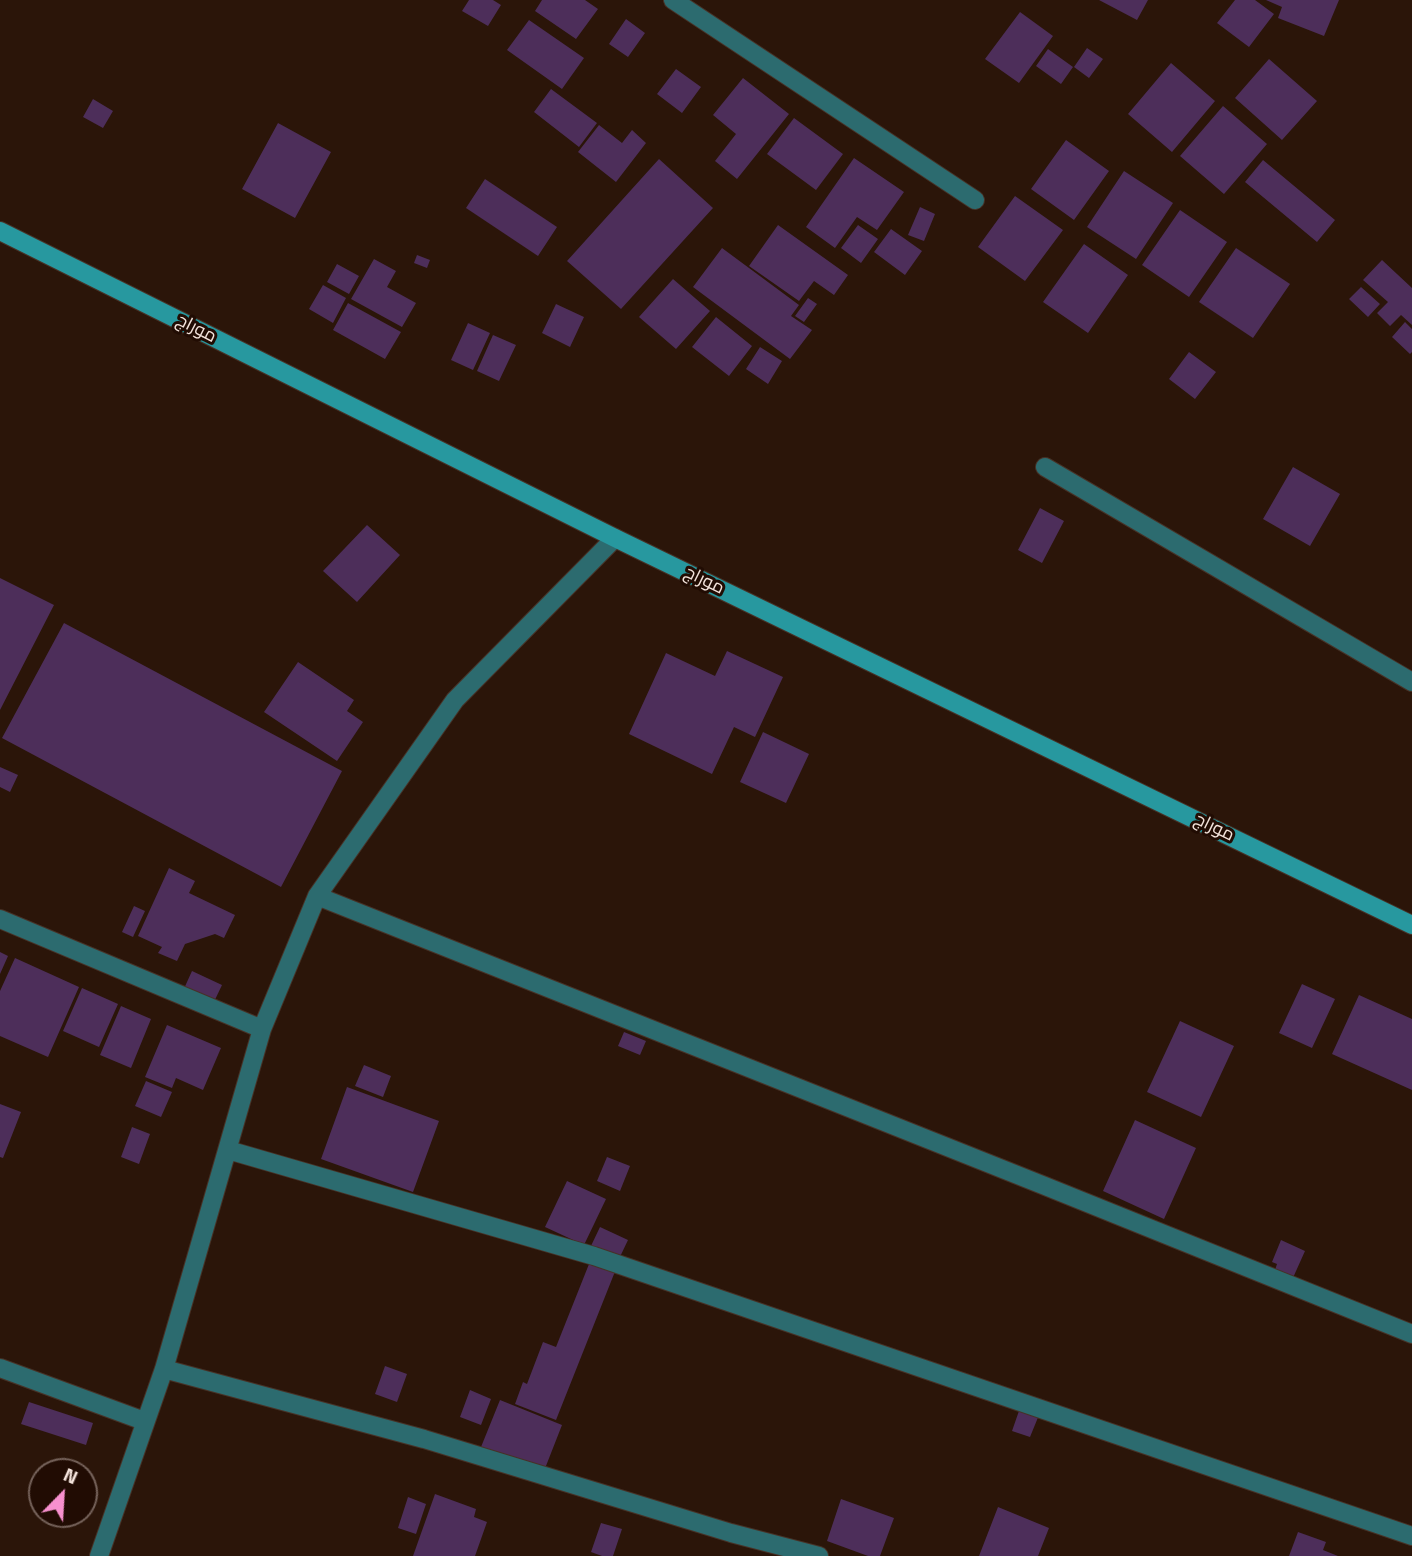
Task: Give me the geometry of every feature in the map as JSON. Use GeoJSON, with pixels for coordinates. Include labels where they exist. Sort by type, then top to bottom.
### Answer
{"type":"FeatureCollection","features":[{"type":"Feature","properties":{"kind":"main road","name":"موراج"},"geometry":{"type":"LineString","coordinates":[[0,231],[615,538],[1412,925]]}},
{"type":"Feature","properties":{"kind":"lane"},"geometry":{"type":"LineString","coordinates":[[673,0],[975,200]]}},
{"type":"Feature","properties":{"kind":"lane"},"geometry":{"type":"LineString","coordinates":[[1045,467],[1412,682]]}},
{"type":"Feature","properties":{"kind":"lane"},"geometry":{"type":"LineString","coordinates":[[99,1556],[164,1369],[262,1030],[317,896],[455,700],[615,538]]}},
{"type":"Feature","properties":{"kind":"lane"},"geometry":{"type":"LineString","coordinates":[[317,896],[1412,1334]]}},
{"type":"Feature","properties":{"kind":"lane"},"geometry":{"type":"LineString","coordinates":[[0,919],[262,1030]]}},
{"type":"Feature","properties":{"kind":"lane"},"geometry":{"type":"LineString","coordinates":[[228,1150],[594,1256],[1412,1536]]}},
{"type":"Feature","properties":{"kind":"lane"},"geometry":{"type":"LineString","coordinates":[[0,1368],[144,1421]]}},
{"type":"Feature","properties":{"kind":"lane"},"geometry":{"type":"LineString","coordinates":[[164,1369],[425,1439],[731,1534],[819,1556]]}},
{"type":"Feature","properties":{"kind":"building"},"geometry":{"type":"Polygon","coordinates":[[[469,0],[493,0],[501,5],[488,26],[462,11],[469,0]]]}},
{"type":"Feature","properties":{"kind":"building"},"geometry":{"type":"Polygon","coordinates":[[[542,0],[585,0],[598,9],[576,39],[535,11],[542,0]]]}},
{"type":"Feature","properties":{"kind":"building"},"geometry":{"type":"Polygon","coordinates":[[[1099,0],[1148,0],[1137,20],[1099,0]]]}},
{"type":"Feature","properties":{"kind":"building"},"geometry":{"type":"Polygon","coordinates":[[[1235,0],[1255,0],[1274,14],[1249,47],[1217,23],[1235,0]]]}},
{"type":"Feature","properties":{"kind":"building"},"geometry":{"type":"Polygon","coordinates":[[[1266,0],[1339,0],[1324,36],[1278,18],[1282,7],[1266,0]]]}},
{"type":"Feature","properties":{"kind":"building"},"geometry":{"type":"Polygon","coordinates":[[[1020,12],[1053,36],[1019,83],[985,59],[1020,12]]]}},
{"type":"Feature","properties":{"kind":"building"},"geometry":{"type":"Polygon","coordinates":[[[626,19],[645,33],[628,57],[609,44],[626,19]]]}},
{"type":"Feature","properties":{"kind":"building"},"geometry":{"type":"Polygon","coordinates":[[[529,20],[584,58],[562,89],[507,50],[529,20]]]}},
{"type":"Feature","properties":{"kind":"building"},"geometry":{"type":"Polygon","coordinates":[[[1087,48],[1103,59],[1089,78],[1074,67],[1087,48]]]}},
{"type":"Feature","properties":{"kind":"building"},"geometry":{"type":"Polygon","coordinates":[[[1048,49],[1073,67],[1061,84],[1036,66],[1048,49]]]}},
{"type":"Feature","properties":{"kind":"building"},"geometry":{"type":"Polygon","coordinates":[[[1269,59],[1317,101],[1282,140],[1235,98],[1269,59]]]}},
{"type":"Feature","properties":{"kind":"building"},"geometry":{"type":"Polygon","coordinates":[[[1171,63],[1215,101],[1172,152],[1128,114],[1171,63]]]}},
{"type":"Feature","properties":{"kind":"building"},"geometry":{"type":"Polygon","coordinates":[[[676,69],[701,87],[682,113],[657,94],[676,69]]]}},
{"type":"Feature","properties":{"kind":"building"},"geometry":{"type":"Polygon","coordinates":[[[743,78],[789,114],[737,179],[715,161],[736,134],[713,115],[743,78]]]}},
{"type":"Feature","properties":{"kind":"building"},"geometry":{"type":"Polygon","coordinates":[[[551,89],[597,123],[579,147],[534,112],[551,89]]]}},
{"type":"Feature","properties":{"kind":"building"},"geometry":{"type":"Polygon","coordinates":[[[93,99],[113,111],[103,128],[83,117],[93,99]]]}},
{"type":"Feature","properties":{"kind":"building"},"geometry":{"type":"Polygon","coordinates":[[[1223,106],[1267,144],[1224,194],[1180,156],[1223,106]]]}},
{"type":"Feature","properties":{"kind":"building"},"geometry":{"type":"Polygon","coordinates":[[[794,118],[843,154],[816,190],[767,154],[794,118]]]}},
{"type":"Feature","properties":{"kind":"building"},"geometry":{"type":"Polygon","coordinates":[[[278,123],[331,152],[295,218],[242,189],[278,123]]]}},
{"type":"Feature","properties":{"kind":"building"},"geometry":{"type":"Polygon","coordinates":[[[599,125],[622,143],[632,130],[646,143],[616,182],[578,152],[599,125]]]}},
{"type":"Feature","properties":{"kind":"building"},"geometry":{"type":"Polygon","coordinates":[[[1066,140],[1109,171],[1074,220],[1031,189],[1066,140]]]}},
{"type":"Feature","properties":{"kind":"building"},"geometry":{"type":"Polygon","coordinates":[[[854,158],[904,192],[877,230],[857,217],[835,248],[806,227],[854,158]]]}},
{"type":"Feature","properties":{"kind":"building"},"geometry":{"type":"Polygon","coordinates":[[[659,159],[713,208],[621,309],[567,261],[659,159]]]}},
{"type":"Feature","properties":{"kind":"building"},"geometry":{"type":"Polygon","coordinates":[[[1263,160],[1335,220],[1317,242],[1245,182],[1263,160]]]}},
{"type":"Feature","properties":{"kind":"building"},"geometry":{"type":"Polygon","coordinates":[[[1124,171],[1173,203],[1136,259],[1087,227],[1124,171]]]}},
{"type":"Feature","properties":{"kind":"building"},"geometry":{"type":"Polygon","coordinates":[[[485,179],[557,227],[538,256],[466,208],[485,179]]]}},
{"type":"Feature","properties":{"kind":"building"},"geometry":{"type":"Polygon","coordinates":[[[1015,196],[1063,230],[1025,281],[978,247],[1015,196]]]}},
{"type":"Feature","properties":{"kind":"building"},"geometry":{"type":"Polygon","coordinates":[[[920,207],[935,214],[924,241],[908,235],[920,207]]]}},
{"type":"Feature","properties":{"kind":"building"},"geometry":{"type":"Polygon","coordinates":[[[1180,210],[1227,242],[1189,297],[1142,265],[1180,210]]]}},
{"type":"Feature","properties":{"kind":"building"},"geometry":{"type":"Polygon","coordinates":[[[778,225],[848,275],[834,295],[814,281],[799,301],[749,266],[778,225]]]}},
{"type":"Feature","properties":{"kind":"building"},"geometry":{"type":"Polygon","coordinates":[[[858,225],[878,239],[861,263],[841,248],[858,225]]]}},
{"type":"Feature","properties":{"kind":"building"},"geometry":{"type":"Polygon","coordinates":[[[891,229],[922,251],[905,275],[874,252],[891,229]]]}},
{"type":"Feature","properties":{"kind":"building"},"geometry":{"type":"Polygon","coordinates":[[[1084,244],[1128,275],[1088,333],[1043,302],[1084,244]]]}},
{"type":"Feature","properties":{"kind":"building"},"geometry":{"type":"Polygon","coordinates":[[[722,248],[799,305],[791,316],[812,330],[790,359],[693,287],[722,248]]]}},
{"type":"Feature","properties":{"kind":"building"},"geometry":{"type":"Polygon","coordinates":[[[1236,248],[1290,284],[1253,338],[1199,302],[1236,248]]]}},
{"type":"Feature","properties":{"kind":"building"},"geometry":{"type":"Polygon","coordinates":[[[417,255],[430,260],[427,268],[414,263],[417,255]]]}},
{"type":"Feature","properties":{"kind":"building"},"geometry":{"type":"Polygon","coordinates":[[[374,259],[396,271],[387,287],[416,303],[402,327],[351,299],[374,259]]]}},
{"type":"Feature","properties":{"kind":"building"},"geometry":{"type":"Polygon","coordinates":[[[1382,260],[1412,288],[1412,325],[1401,315],[1390,326],[1377,313],[1388,302],[1363,280],[1382,260]]]}},
{"type":"Feature","properties":{"kind":"building"},"geometry":{"type":"Polygon","coordinates":[[[337,264],[359,276],[349,294],[327,282],[337,264]]]}},
{"type":"Feature","properties":{"kind":"building"},"geometry":{"type":"Polygon","coordinates":[[[673,279],[710,311],[676,349],[639,317],[673,279]]]}},
{"type":"Feature","properties":{"kind":"building"},"geometry":{"type":"Polygon","coordinates":[[[323,285],[346,298],[333,323],[309,309],[323,285]]]}},
{"type":"Feature","properties":{"kind":"building"},"geometry":{"type":"Polygon","coordinates":[[[1361,287],[1380,304],[1368,317],[1349,299],[1361,287]]]}},
{"type":"Feature","properties":{"kind":"building"},"geometry":{"type":"Polygon","coordinates":[[[808,298],[817,304],[804,322],[795,316],[808,298]]]}},
{"type":"Feature","properties":{"kind":"building"},"geometry":{"type":"Polygon","coordinates":[[[348,303],[401,332],[385,359],[333,330],[348,303]]]}},
{"type":"Feature","properties":{"kind":"building"},"geometry":{"type":"Polygon","coordinates":[[[556,304],[584,317],[570,347],[542,333],[556,304]]]}},
{"type":"Feature","properties":{"kind":"building"},"geometry":{"type":"Polygon","coordinates":[[[716,317],[752,346],[729,376],[692,347],[716,317]]]}},
{"type":"Feature","properties":{"kind":"building"},"geometry":{"type":"Polygon","coordinates":[[[1405,322],[1412,329],[1410,354],[1392,337],[1405,322]]]}},
{"type":"Feature","properties":{"kind":"building"},"geometry":{"type":"Polygon","coordinates":[[[468,323],[490,333],[473,370],[451,360],[468,323]]]}},
{"type":"Feature","properties":{"kind":"building"},"geometry":{"type":"Polygon","coordinates":[[[493,335],[516,345],[499,381],[477,371],[493,335]]]}},
{"type":"Feature","properties":{"kind":"building"},"geometry":{"type":"Polygon","coordinates":[[[760,347],[782,361],[768,384],[746,369],[760,347]]]}},
{"type":"Feature","properties":{"kind":"building"},"geometry":{"type":"Polygon","coordinates":[[[1189,352],[1216,372],[1195,399],[1169,379],[1189,352]]]}},
{"type":"Feature","properties":{"kind":"building"},"geometry":{"type":"Polygon","coordinates":[[[1293,467],[1340,494],[1310,546],[1263,519],[1293,467]]]}},
{"type":"Feature","properties":{"kind":"building"},"geometry":{"type":"Polygon","coordinates":[[[1040,508],[1064,521],[1042,563],[1018,550],[1040,508]]]}},
{"type":"Feature","properties":{"kind":"building"},"geometry":{"type":"Polygon","coordinates":[[[367,525],[400,555],[357,602],[323,571],[367,525]]]}},
{"type":"Feature","properties":{"kind":"building"},"geometry":{"type":"Polygon","coordinates":[[[0,578],[54,605],[0,710],[0,578]]]}},
{"type":"Feature","properties":{"kind":"building"},"geometry":{"type":"Polygon","coordinates":[[[64,623],[342,771],[281,887],[2,738],[64,623]]]}},
{"type":"Feature","properties":{"kind":"building"},"geometry":{"type":"Polygon","coordinates":[[[727,651],[783,677],[755,737],[734,727],[712,774],[629,734],[666,653],[715,676],[727,651]]]}},
{"type":"Feature","properties":{"kind":"building"},"geometry":{"type":"Polygon","coordinates":[[[298,662],[354,700],[347,711],[363,722],[337,761],[264,712],[298,662]]]}},
{"type":"Feature","properties":{"kind":"building"},"geometry":{"type":"Polygon","coordinates":[[[763,732],[809,754],[786,803],[740,782],[763,732]]]}},
{"type":"Feature","properties":{"kind":"building"},"geometry":{"type":"Polygon","coordinates":[[[0,767],[18,775],[10,792],[0,787],[0,767]]]}},
{"type":"Feature","properties":{"kind":"building"},"geometry":{"type":"Polygon","coordinates":[[[169,868],[195,881],[189,893],[235,915],[224,938],[215,934],[185,944],[177,961],[158,953],[162,947],[138,936],[169,868]]]}},
{"type":"Feature","properties":{"kind":"building"},"geometry":{"type":"Polygon","coordinates":[[[134,906],[145,911],[133,937],[122,932],[134,906]]]}},
{"type":"Feature","properties":{"kind":"building"},"geometry":{"type":"Polygon","coordinates":[[[0,952],[8,956],[0,974],[0,952]]]}},
{"type":"Feature","properties":{"kind":"building"},"geometry":{"type":"Polygon","coordinates":[[[15,958],[79,987],[48,1057],[0,1036],[0,991],[15,958]]]}},
{"type":"Feature","properties":{"kind":"building"},"geometry":{"type":"Polygon","coordinates":[[[192,971],[222,985],[212,1006],[182,993],[192,971]]]}},
{"type":"Feature","properties":{"kind":"building"},"geometry":{"type":"Polygon","coordinates":[[[1302,984],[1335,999],[1312,1048],[1279,1033],[1302,984]]]}},
{"type":"Feature","properties":{"kind":"building"},"geometry":{"type":"Polygon","coordinates":[[[82,988],[118,1004],[99,1047],[63,1031],[82,988]]]}},
{"type":"Feature","properties":{"kind":"building"},"geometry":{"type":"Polygon","coordinates":[[[1359,995],[1412,1019],[1412,1090],[1332,1054],[1359,995]]]}},
{"type":"Feature","properties":{"kind":"building"},"geometry":{"type":"Polygon","coordinates":[[[121,1006],[151,1019],[131,1068],[100,1055],[121,1006]]]}},
{"type":"Feature","properties":{"kind":"building"},"geometry":{"type":"Polygon","coordinates":[[[1180,1021],[1234,1046],[1201,1117],[1147,1092],[1180,1021]]]}},
{"type":"Feature","properties":{"kind":"building"},"geometry":{"type":"Polygon","coordinates":[[[167,1025],[221,1048],[203,1090],[176,1078],[172,1088],[145,1077],[167,1025]]]}},
{"type":"Feature","properties":{"kind":"building"},"geometry":{"type":"Polygon","coordinates":[[[624,1032],[646,1041],[640,1055],[618,1046],[624,1032]]]}},
{"type":"Feature","properties":{"kind":"building"},"geometry":{"type":"Polygon","coordinates":[[[364,1065],[391,1076],[383,1097],[355,1086],[364,1065]]]}},
{"type":"Feature","properties":{"kind":"building"},"geometry":{"type":"Polygon","coordinates":[[[146,1081],[172,1092],[161,1117],[135,1106],[146,1081]]]}},
{"type":"Feature","properties":{"kind":"building"},"geometry":{"type":"Polygon","coordinates":[[[347,1087],[439,1121],[413,1192],[321,1159],[347,1087]]]}},
{"type":"Feature","properties":{"kind":"building"},"geometry":{"type":"Polygon","coordinates":[[[0,1104],[21,1112],[3,1158],[0,1157],[0,1104]]]}},
{"type":"Feature","properties":{"kind":"building"},"geometry":{"type":"Polygon","coordinates":[[[1135,1120],[1196,1148],[1164,1219],[1103,1191],[1135,1120]]]}},
{"type":"Feature","properties":{"kind":"building"},"geometry":{"type":"Polygon","coordinates":[[[132,1127],[150,1134],[139,1164],[121,1157],[132,1127]]]}},
{"type":"Feature","properties":{"kind":"building"},"geometry":{"type":"Polygon","coordinates":[[[607,1157],[630,1166],[620,1191],[597,1181],[607,1157]]]}},
{"type":"Feature","properties":{"kind":"building"},"geometry":{"type":"Polygon","coordinates":[[[567,1181],[606,1199],[584,1245],[545,1227],[567,1181]]]}},
{"type":"Feature","properties":{"kind":"building"},"geometry":{"type":"Polygon","coordinates":[[[600,1227],[628,1240],[618,1261],[590,1248],[600,1227]]]}},
{"type":"Feature","properties":{"kind":"building"},"geometry":{"type":"Polygon","coordinates":[[[1281,1240],[1305,1251],[1292,1280],[1274,1273],[1277,1264],[1272,1262],[1281,1240]]]}},
{"type":"Feature","properties":{"kind":"building"},"geometry":{"type":"Polygon","coordinates":[[[591,1259],[616,1269],[556,1420],[515,1404],[523,1382],[527,1384],[543,1342],[556,1347],[591,1259]]]}},
{"type":"Feature","properties":{"kind":"building"},"geometry":{"type":"Polygon","coordinates":[[[385,1366],[407,1374],[397,1402],[375,1394],[385,1366]]]}},
{"type":"Feature","properties":{"kind":"building"},"geometry":{"type":"Polygon","coordinates":[[[470,1390],[491,1399],[481,1425],[460,1417],[470,1390]]]}},
{"type":"Feature","properties":{"kind":"building"},"geometry":{"type":"Polygon","coordinates":[[[500,1400],[562,1425],[544,1471],[481,1447],[500,1400]]]}},
{"type":"Feature","properties":{"kind":"building"},"geometry":{"type":"Polygon","coordinates":[[[29,1402],[93,1423],[86,1445],[21,1424],[29,1402]]]}},
{"type":"Feature","properties":{"kind":"building"},"geometry":{"type":"Polygon","coordinates":[[[1020,1408],[1039,1415],[1030,1437],[1012,1431],[1020,1408]]]}},
{"type":"Feature","properties":{"kind":"building"},"geometry":{"type":"Polygon","coordinates":[[[435,1494],[476,1509],[474,1517],[487,1522],[475,1556],[413,1556],[435,1494]]]}},
{"type":"Feature","properties":{"kind":"building"},"geometry":{"type":"Polygon","coordinates":[[[408,1497],[426,1504],[416,1534],[398,1528],[408,1497]]]}},
{"type":"Feature","properties":{"kind":"building"},"geometry":{"type":"Polygon","coordinates":[[[841,1499],[894,1518],[880,1556],[868,1556],[827,1541],[841,1499]]]}},
{"type":"Feature","properties":{"kind":"building"},"geometry":{"type":"Polygon","coordinates":[[[998,1507],[1049,1528],[1038,1556],[979,1556],[998,1507]]]}},
{"type":"Feature","properties":{"kind":"building"},"geometry":{"type":"Polygon","coordinates":[[[601,1523],[622,1529],[613,1556],[591,1552],[601,1523]]]}},
{"type":"Feature","properties":{"kind":"building"},"geometry":{"type":"Polygon","coordinates":[[[1298,1532],[1326,1542],[1323,1550],[1338,1556],[1289,1556],[1298,1532]]]}}]}
